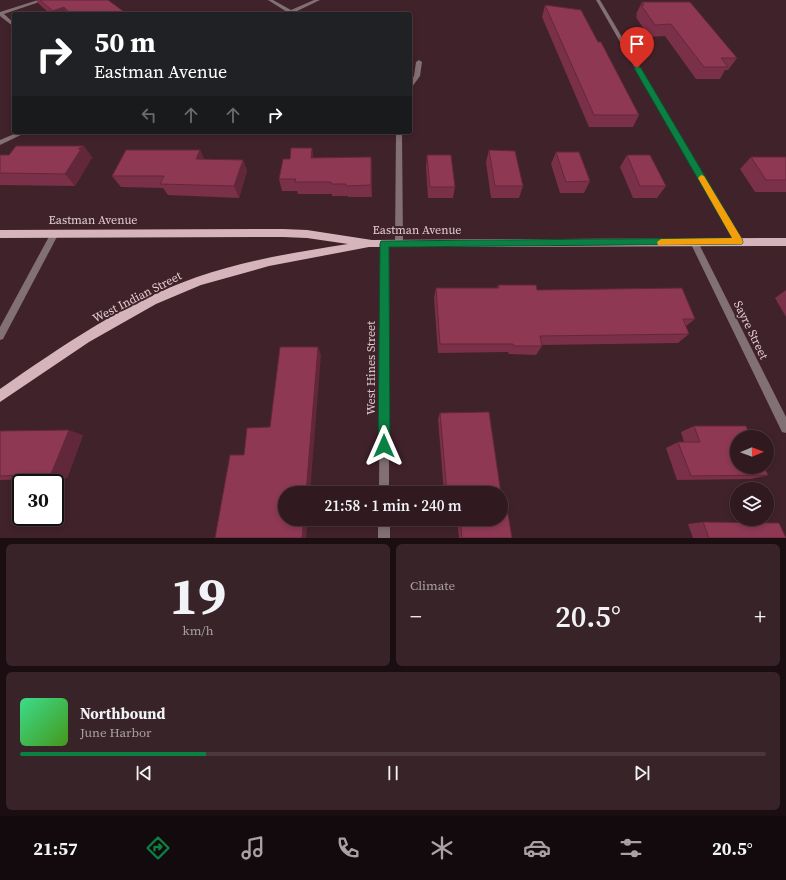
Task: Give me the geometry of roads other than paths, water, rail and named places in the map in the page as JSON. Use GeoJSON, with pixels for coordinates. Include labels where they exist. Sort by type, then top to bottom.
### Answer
{"type":"FeatureCollection","features":[{"type":"Feature","properties":{"kind":"main road","name":"Eastman Avenue"},"geometry":{"type":"LineString","coordinates":[[0,234],[283,233],[307,234],[372,244],[786,242]]}},
{"type":"Feature","properties":{"kind":"main road","name":"West Indian Street"},"geometry":{"type":"LineString","coordinates":[[0,396],[57,356],[117,320],[177,290],[211,277],[280,259],[372,244]]}},
{"type":"Feature","properties":{"kind":"street"},"geometry":{"type":"LineString","coordinates":[[0,14],[42,0]]}},
{"type":"Feature","properties":{"kind":"street"},"geometry":{"type":"LineString","coordinates":[[270,0],[287,12]]}},
{"type":"Feature","properties":{"kind":"street"},"geometry":{"type":"LineString","coordinates":[[290,12],[318,0]]}},
{"type":"Feature","properties":{"kind":"street"},"geometry":{"type":"LineString","coordinates":[[598,0],[739,242]]}},
{"type":"Feature","properties":{"kind":"street"},"geometry":{"type":"LineString","coordinates":[[0,14],[12,24]]}},
{"type":"Feature","properties":{"kind":"street"},"geometry":{"type":"LineString","coordinates":[[412,84],[418,76],[419,62]]}},
{"type":"Feature","properties":{"kind":"street"},"geometry":{"type":"LineString","coordinates":[[0,143],[20,134]]}},
{"type":"Feature","properties":{"kind":"street"},"geometry":{"type":"LineString","coordinates":[[399,134],[399,244]]}},
{"type":"Feature","properties":{"kind":"street"},"geometry":{"type":"LineString","coordinates":[[0,336],[55,233]]}},
{"type":"Feature","properties":{"kind":"street","name":"Sayre Street"},"geometry":{"type":"LineString","coordinates":[[694,242],[786,428]]}},
{"type":"Feature","properties":{"kind":"street","name":"West Hines Street"},"geometry":{"type":"LineString","coordinates":[[384,244],[384,486]]}},
{"type":"Feature","properties":{"kind":"street"},"geometry":{"type":"LineString","coordinates":[[384,526],[384,538]]}}]}
